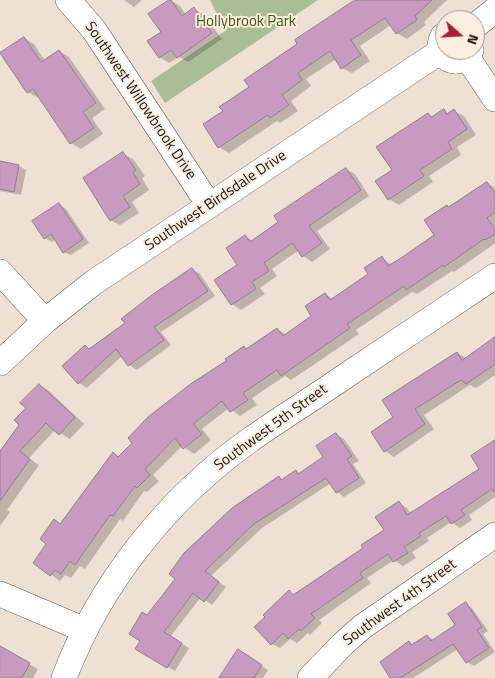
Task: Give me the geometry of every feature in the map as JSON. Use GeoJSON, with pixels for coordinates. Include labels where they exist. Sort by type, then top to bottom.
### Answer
{"type":"FeatureCollection","features":[{"type":"Feature","properties":{"kind":"street","name":"Southwest Willowbrook Drive"},"geometry":{"type":"LineString","coordinates":[[68,0],[94,30],[209,205]]}},
{"type":"Feature","properties":{"kind":"street"},"geometry":{"type":"LineString","coordinates":[[485,18],[495,10]]}},
{"type":"Feature","properties":{"kind":"street","name":"Southwest Birdsdale Drive"},"geometry":{"type":"LineString","coordinates":[[0,363],[45,321],[93,283],[209,205],[435,48]]}},
{"type":"Feature","properties":{"kind":"street","name":"Southwest Birdsdale Drive"},"geometry":{"type":"LineString","coordinates":[[448,60],[462,60]]}},
{"type":"Feature","properties":{"kind":"street"},"geometry":{"type":"LineString","coordinates":[[473,60],[495,99]]}},
{"type":"Feature","properties":{"kind":"street"},"geometry":{"type":"LineString","coordinates":[[0,272],[45,321]]}},
{"type":"Feature","properties":{"kind":"street","name":"Southwest 5th Street"},"geometry":{"type":"LineString","coordinates":[[64,678],[85,630],[118,575],[156,526],[189,490],[249,440],[495,276]]}},
{"type":"Feature","properties":{"kind":"street","name":"Southwest 4th Street"},"geometry":{"type":"LineString","coordinates":[[310,678],[344,643],[362,628],[495,535]]}},
{"type":"Feature","properties":{"kind":"street"},"geometry":{"type":"LineString","coordinates":[[0,594],[85,630]]}},
{"type":"Feature","properties":{"kind":"green space","name":"Hollybrook Park"},"geometry":{"type":"Polygon","coordinates":[[[210,0],[318,0],[165,103],[151,81],[225,31],[210,0]]]}},
{"type":"Feature","properties":{"kind":"building"},"geometry":{"type":"Polygon","coordinates":[[[171,0],[182,16],[194,7],[212,33],[177,58],[171,50],[159,58],[147,41],[161,32],[148,14],[171,0]]]}},
{"type":"Feature","properties":{"kind":"building"},"geometry":{"type":"Polygon","coordinates":[[[355,0],[432,0],[415,16],[417,20],[396,34],[385,18],[351,40],[361,55],[341,69],[330,51],[298,73],[302,80],[282,95],[289,105],[270,118],[268,115],[218,148],[203,124],[223,111],[219,107],[249,87],[244,80],[297,44],[295,40],[355,0]]]}},
{"type":"Feature","properties":{"kind":"building"},"geometry":{"type":"Polygon","coordinates":[[[24,37],[41,62],[59,50],[96,103],[83,112],[94,128],[70,144],[33,89],[27,93],[0,53],[24,37]]]}},
{"type":"Feature","properties":{"kind":"building"},"geometry":{"type":"Polygon","coordinates":[[[444,109],[447,114],[454,109],[467,129],[448,142],[452,149],[420,170],[424,176],[388,200],[375,181],[392,170],[376,147],[428,113],[431,117],[444,109]]]}},
{"type":"Feature","properties":{"kind":"building"},"geometry":{"type":"Polygon","coordinates":[[[123,152],[136,170],[133,172],[140,184],[123,196],[130,207],[110,221],[83,178],[123,152]]]}},
{"type":"Feature","properties":{"kind":"building"},"geometry":{"type":"Polygon","coordinates":[[[0,161],[19,165],[14,192],[0,189],[0,161]]]}},
{"type":"Feature","properties":{"kind":"building"},"geometry":{"type":"Polygon","coordinates":[[[346,168],[361,190],[309,226],[322,243],[302,257],[292,243],[264,263],[269,271],[252,282],[256,289],[231,305],[214,280],[237,265],[226,248],[245,235],[250,242],[278,222],[274,216],[346,168]]]}},
{"type":"Feature","properties":{"kind":"building"},"geometry":{"type":"Polygon","coordinates":[[[487,182],[495,193],[495,212],[487,218],[495,229],[495,234],[484,239],[444,267],[443,265],[406,290],[404,286],[347,324],[350,328],[281,376],[277,370],[243,393],[248,400],[230,412],[222,401],[193,424],[202,434],[183,449],[175,438],[145,469],[150,475],[137,488],[135,486],[113,516],[110,515],[75,565],[70,561],[61,574],[55,570],[50,576],[33,563],[46,544],[40,539],[54,519],[60,524],[113,452],[118,457],[132,443],[128,438],[148,417],[244,346],[246,349],[277,328],[283,336],[311,316],[305,306],[325,293],[330,300],[368,274],[364,268],[382,256],[388,266],[404,256],[434,235],[424,220],[487,182]]]}},
{"type":"Feature","properties":{"kind":"building"},"geometry":{"type":"Polygon","coordinates":[[[59,203],[83,239],[63,253],[51,234],[44,239],[32,221],[59,203]]]}},
{"type":"Feature","properties":{"kind":"building"},"geometry":{"type":"Polygon","coordinates":[[[192,268],[208,291],[154,327],[164,340],[128,366],[116,349],[78,384],[62,366],[85,345],[89,349],[125,323],[121,319],[192,268]]]}},
{"type":"Feature","properties":{"kind":"building"},"geometry":{"type":"Polygon","coordinates":[[[495,337],[495,364],[466,384],[461,380],[415,409],[425,424],[384,452],[371,432],[393,417],[382,400],[457,352],[462,360],[495,337]]]}},
{"type":"Feature","properties":{"kind":"building"},"geometry":{"type":"Polygon","coordinates":[[[39,384],[75,417],[59,435],[46,423],[20,451],[30,459],[0,501],[0,451],[19,425],[14,420],[26,408],[20,403],[39,384]]]}},
{"type":"Feature","properties":{"kind":"building"},"geometry":{"type":"Polygon","coordinates":[[[336,433],[352,456],[347,459],[359,478],[336,493],[326,478],[254,524],[205,571],[219,582],[204,602],[193,593],[164,632],[182,643],[167,668],[135,649],[140,641],[129,634],[142,612],[147,615],[175,579],[169,574],[184,553],[232,508],[279,476],[281,480],[296,470],[298,474],[323,457],[316,446],[336,433]]]}},
{"type":"Feature","properties":{"kind":"building"},"geometry":{"type":"Polygon","coordinates":[[[495,440],[495,493],[492,489],[461,510],[465,515],[451,524],[446,516],[419,533],[421,536],[404,547],[408,553],[393,562],[388,554],[360,573],[363,578],[311,614],[315,618],[301,631],[299,629],[288,639],[283,633],[271,645],[254,627],[265,617],[263,615],[289,590],[293,595],[363,548],[361,545],[384,530],[375,517],[399,501],[407,515],[479,469],[471,456],[495,440]]]}},
{"type":"Feature","properties":{"kind":"building"},"geometry":{"type":"Polygon","coordinates":[[[466,602],[482,627],[477,630],[489,648],[466,663],[453,644],[400,678],[390,678],[380,662],[409,641],[411,645],[427,635],[431,641],[455,625],[448,614],[466,602]]]}},
{"type":"Feature","properties":{"kind":"building"},"geometry":{"type":"Polygon","coordinates":[[[0,646],[30,663],[22,678],[0,678],[0,646]]]}},
{"type":"Feature","properties":{"kind":"building"},"geometry":{"type":"Polygon","coordinates":[[[238,649],[262,665],[254,678],[219,678],[238,649]]]}}]}
